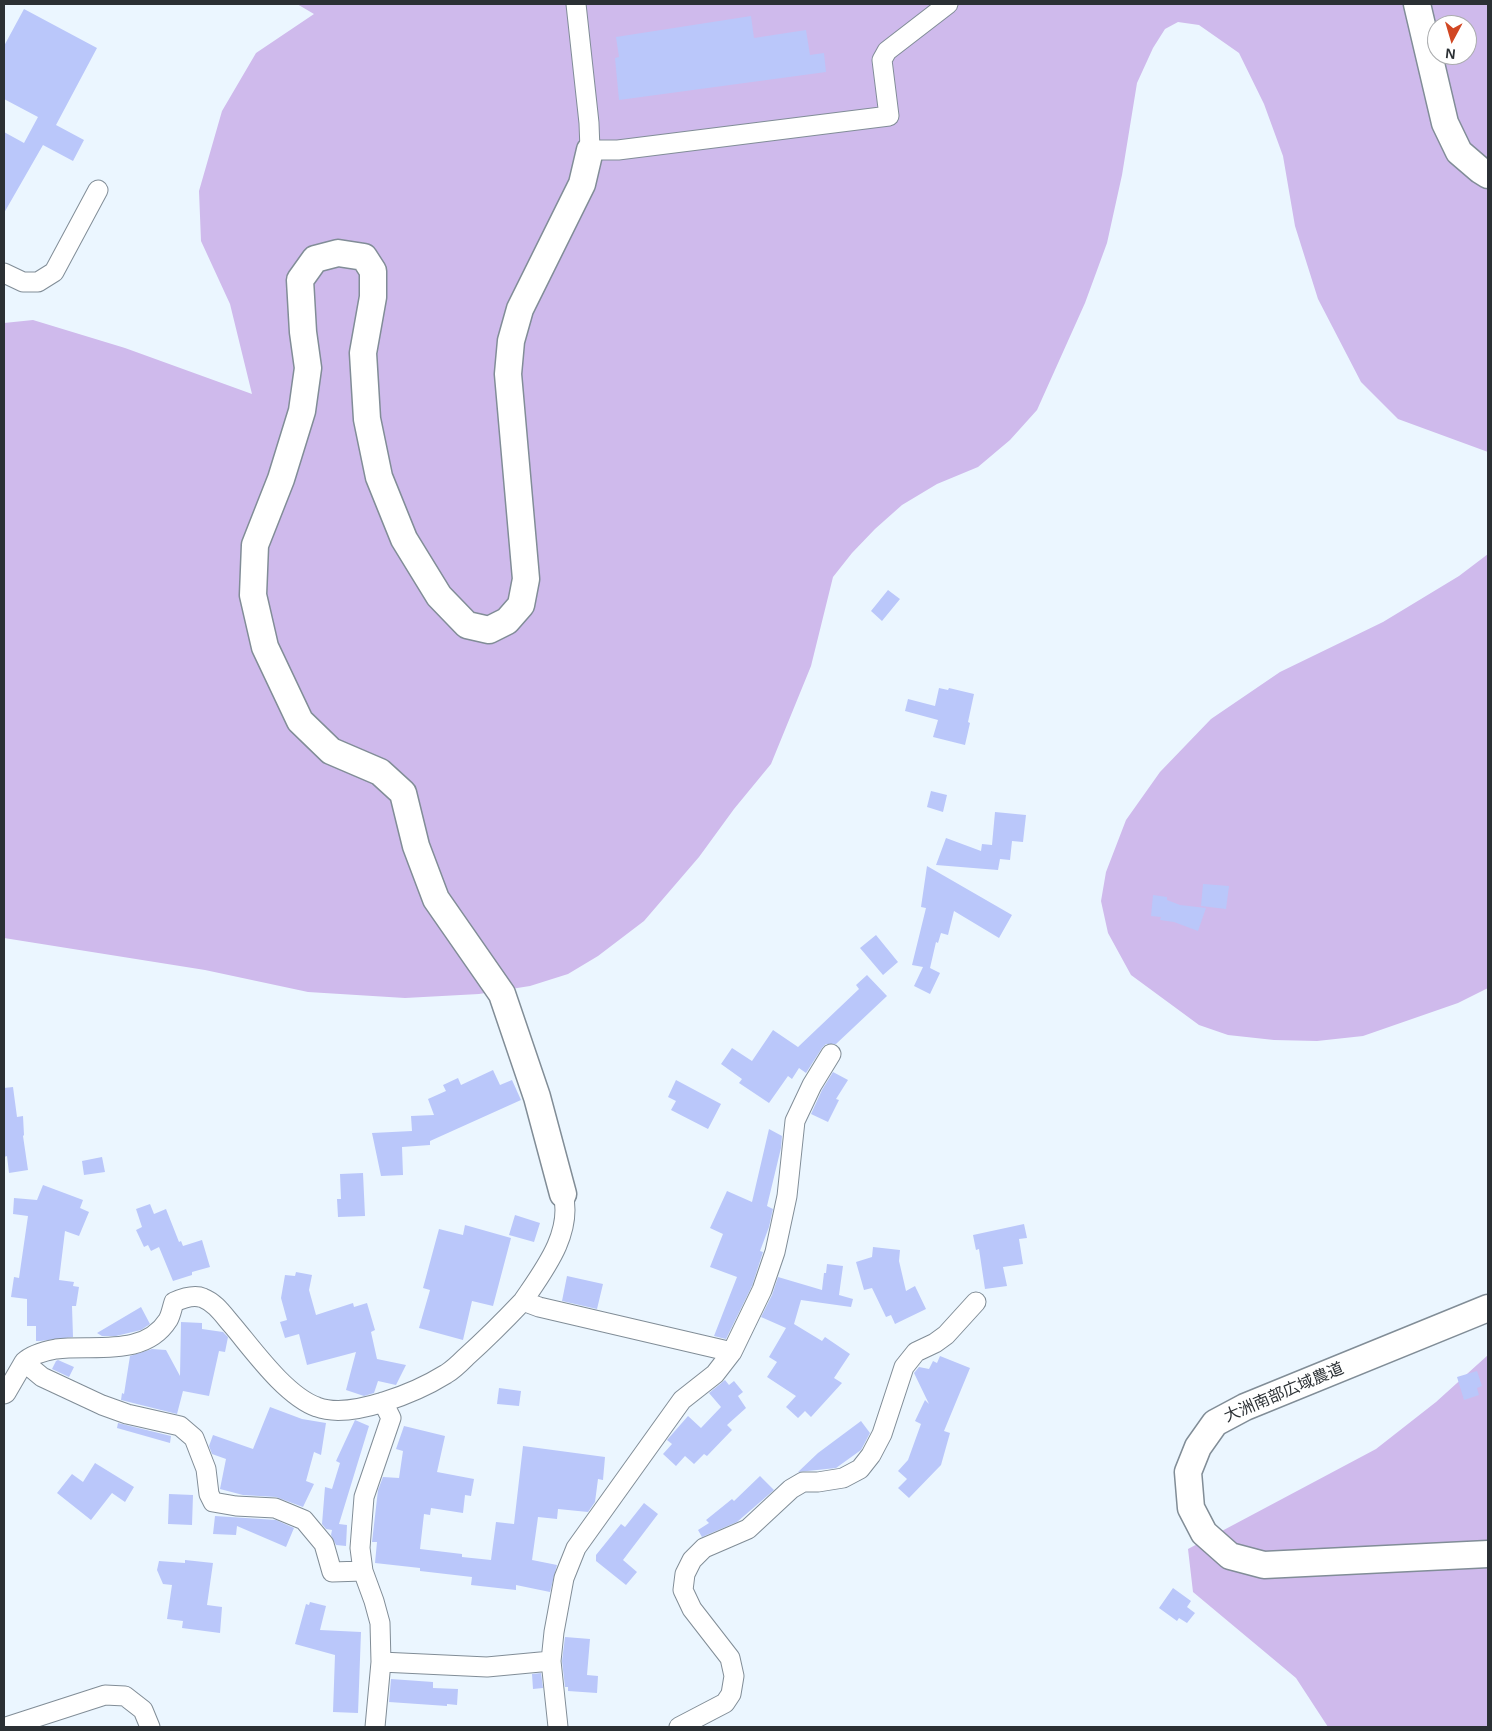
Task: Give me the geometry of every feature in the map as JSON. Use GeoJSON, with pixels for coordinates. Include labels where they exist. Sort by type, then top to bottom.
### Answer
{"type":"FeatureCollection","features":[{"type":"Feature","properties":{"kind":"street"},"geometry":{"type":"LineString","coordinates":[[4,1394],[28,1358],[47,1350],[69,1347],[124,1347],[142,1341],[158,1332],[168,1319],[174,1302],[186,1296],[202,1297],[216,1306],[274,1374],[300,1398],[318,1408],[358,1409],[383,1402],[412,1392],[447,1374],[485,1341],[523,1301],[544,1270],[561,1236],[567,1208],[564,1194],[537,1097],[502,994],[436,899],[416,846],[403,793],[380,772],[332,751],[300,721],[265,647],[253,595],[255,545],[281,479],[302,411],[308,368],[303,332],[300,280],[315,259],[338,253],[364,257],[373,271],[373,297],[364,353],[367,419],[379,477],[404,539],[439,596],[467,625],[489,630],[507,621],[522,605],[526,579],[508,374],[511,341],[520,309],[582,184],[590,150],[589,123],[576,4]]}},
{"type":"Feature","properties":{"kind":"street"},"geometry":{"type":"LineString","coordinates":[[590,150],[618,150],[889,116],[882,60],[887,51],[948,4]]}},
{"type":"Feature","properties":{"kind":"street"},"geometry":{"type":"LineString","coordinates":[[1417,4],[1445,123],[1459,152],[1488,175]]}},
{"type":"Feature","properties":{"kind":"street"},"geometry":{"type":"LineString","coordinates":[[4,273],[22,282],[38,282],[54,272],[98,190]]}},
{"type":"Feature","properties":{"kind":"street"},"geometry":{"type":"LineString","coordinates":[[558,1727],[551,1661],[554,1632],[564,1578],[576,1548],[682,1400],[715,1374],[732,1352],[762,1290],[775,1252],[787,1196],[795,1121],[812,1085],[832,1054]]}},
{"type":"Feature","properties":{"kind":"street"},"geometry":{"type":"LineString","coordinates":[[523,1301],[539,1307],[732,1352]]}},
{"type":"Feature","properties":{"kind":"street"},"geometry":{"type":"LineString","coordinates":[[679,1727],[725,1703],[731,1694],[734,1676],[730,1658],[692,1609],[683,1590],[685,1574],[692,1560],[704,1548],[748,1529],[791,1489],[803,1482],[843,1478],[860,1469],[872,1455],[882,1434],[904,1368],[916,1352],[935,1343],[946,1335],[976,1302]]}},
{"type":"Feature","properties":{"kind":"street","name":"大洲南部広域農道"},"geometry":{"type":"LineString","coordinates":[[1488,1308],[1238,1411],[1216,1423],[1198,1447],[1188,1472],[1191,1508],[1204,1533],[1230,1556],[1264,1565],[1488,1554]]}},
{"type":"Feature","properties":{"kind":"street"},"geometry":{"type":"LineString","coordinates":[[24,1362],[42,1377],[102,1405],[127,1414],[180,1426],[194,1438],[206,1470],[209,1494],[213,1502],[236,1506],[276,1508],[304,1520],[324,1544],[332,1572],[363,1571]]}},
{"type":"Feature","properties":{"kind":"street"},"geometry":{"type":"LineString","coordinates":[[375,1727],[381,1662],[380,1623],[363,1571],[360,1548],[364,1498],[391,1418],[383,1402]]}},
{"type":"Feature","properties":{"kind":"street"},"geometry":{"type":"LineString","coordinates":[[381,1662],[487,1667],[551,1661]]}},
{"type":"Feature","properties":{"kind":"street"},"geometry":{"type":"LineString","coordinates":[[6,1727],[105,1695],[125,1696],[143,1710],[150,1727]]}},
{"type":"Feature","properties":{"kind":"shaded area"},"geometry":{"type":"Polygon","coordinates":[[[297,4],[1488,4],[1488,452],[1398,419],[1361,382],[1318,299],[1295,226],[1283,156],[1264,104],[1239,53],[1199,25],[1178,22],[1165,29],[1153,48],[1137,83],[1122,175],[1107,243],[1085,303],[1037,410],[1010,440],[978,467],[937,484],[902,505],[852,553],[833,577],[811,666],[771,764],[734,809],[699,857],[644,921],[598,956],[568,974],[530,986],[479,994],[405,998],[308,992],[205,970],[4,938],[4,323],[33,320],[125,348],[252,394],[230,304],[201,241],[199,191],[222,111],[256,53],[314,14],[297,4]]]}},
{"type":"Feature","properties":{"kind":"shaded area"},"geometry":{"type":"Polygon","coordinates":[[[1488,554],[1488,988],[1458,1003],[1363,1036],[1317,1041],[1274,1040],[1228,1035],[1199,1025],[1131,975],[1108,933],[1101,901],[1106,872],[1126,820],[1160,772],[1211,719],[1280,672],[1383,622],[1459,576],[1488,554]]]}},
{"type":"Feature","properties":{"kind":"shaded area"},"geometry":{"type":"Polygon","coordinates":[[[1488,1355],[1488,1727],[1328,1727],[1296,1678],[1193,1592],[1188,1549],[1376,1449],[1436,1402],[1488,1355]]]}},
{"type":"Feature","properties":{"kind":"building"},"geometry":{"type":"Polygon","coordinates":[[[24,9],[97,48],[56,125],[84,140],[73,161],[43,145],[4,213],[4,132],[24,143],[38,117],[4,99],[4,46],[24,9]]]}},
{"type":"Feature","properties":{"kind":"building"},"geometry":{"type":"Polygon","coordinates":[[[751,16],[754,38],[806,30],[810,55],[824,53],[826,72],[619,100],[615,58],[619,57],[616,37],[751,16]]]}},
{"type":"Feature","properties":{"kind":"building"},"geometry":{"type":"Polygon","coordinates":[[[888,590],[900,599],[882,621],[871,611],[888,590]]]}},
{"type":"Feature","properties":{"kind":"building"},"geometry":{"type":"Polygon","coordinates":[[[939,688],[948,690],[949,688],[974,694],[965,745],[933,737],[938,720],[905,711],[908,699],[935,706],[939,688]]]}},
{"type":"Feature","properties":{"kind":"building"},"geometry":{"type":"Polygon","coordinates":[[[931,791],[947,795],[943,812],[927,807],[931,791]]]}},
{"type":"Feature","properties":{"kind":"building"},"geometry":{"type":"Polygon","coordinates":[[[995,812],[1026,815],[1023,842],[1012,841],[1010,860],[1000,859],[998,870],[936,865],[946,838],[981,851],[982,844],[992,845],[995,812]]]}},
{"type":"Feature","properties":{"kind":"building"},"geometry":{"type":"Polygon","coordinates":[[[927,866],[1012,915],[999,938],[954,911],[948,935],[941,933],[938,943],[936,942],[930,968],[940,973],[930,994],[914,986],[923,967],[912,965],[926,908],[921,907],[927,866]]]}},
{"type":"Feature","properties":{"kind":"building"},"geometry":{"type":"Polygon","coordinates":[[[1203,884],[1229,886],[1226,909],[1201,906],[1203,884]]]}},
{"type":"Feature","properties":{"kind":"building"},"geometry":{"type":"Polygon","coordinates":[[[1153,895],[1167,897],[1167,900],[1180,905],[1206,908],[1198,931],[1174,922],[1160,920],[1161,917],[1151,916],[1153,895]]]}},
{"type":"Feature","properties":{"kind":"building"},"geometry":{"type":"Polygon","coordinates":[[[876,935],[898,962],[883,975],[860,948],[876,935]]]}},
{"type":"Feature","properties":{"kind":"building"},"geometry":{"type":"Polygon","coordinates":[[[867,975],[887,996],[836,1044],[826,1044],[806,1073],[799,1068],[792,1079],[788,1076],[769,1103],[739,1083],[742,1079],[721,1064],[732,1048],[752,1061],[773,1030],[798,1047],[859,989],[856,985],[867,975]]]}},
{"type":"Feature","properties":{"kind":"building"},"geometry":{"type":"Polygon","coordinates":[[[493,1070],[500,1085],[512,1080],[521,1100],[430,1141],[430,1145],[402,1147],[403,1175],[381,1176],[372,1133],[412,1131],[411,1116],[434,1115],[428,1099],[446,1091],[443,1085],[458,1078],[461,1085],[493,1070]]]}},
{"type":"Feature","properties":{"kind":"building"},"geometry":{"type":"Polygon","coordinates":[[[833,1072],[848,1080],[836,1099],[839,1100],[828,1122],[811,1114],[833,1072]]]}},
{"type":"Feature","properties":{"kind":"building"},"geometry":{"type":"Polygon","coordinates":[[[676,1080],[721,1104],[708,1129],[671,1110],[676,1101],[668,1097],[676,1080]]]}},
{"type":"Feature","properties":{"kind":"building"},"geometry":{"type":"Polygon","coordinates":[[[13,1087],[17,1117],[23,1116],[23,1136],[28,1170],[9,1173],[7,1156],[4,1157],[4,1088],[13,1087]]]}},
{"type":"Feature","properties":{"kind":"building"},"geometry":{"type":"Polygon","coordinates":[[[769,1129],[782,1136],[781,1148],[767,1206],[773,1209],[769,1227],[760,1251],[763,1252],[752,1286],[726,1339],[714,1336],[737,1277],[710,1267],[723,1234],[710,1228],[727,1191],[752,1202],[769,1129]]]}},
{"type":"Feature","properties":{"kind":"building"},"geometry":{"type":"Polygon","coordinates":[[[102,1157],[105,1172],[84,1175],[82,1161],[102,1157]]]}},
{"type":"Feature","properties":{"kind":"building"},"geometry":{"type":"Polygon","coordinates":[[[363,1173],[365,1216],[338,1217],[337,1199],[341,1199],[340,1174],[363,1173]]]}},
{"type":"Feature","properties":{"kind":"building"},"geometry":{"type":"Polygon","coordinates":[[[43,1185],[83,1200],[80,1208],[89,1212],[79,1236],[65,1231],[59,1280],[74,1282],[73,1286],[79,1287],[76,1306],[72,1306],[73,1337],[36,1341],[36,1326],[27,1326],[27,1299],[11,1297],[14,1277],[19,1278],[28,1216],[13,1214],[14,1198],[37,1200],[43,1185]]]}},
{"type":"Feature","properties":{"kind":"building"},"geometry":{"type":"Polygon","coordinates":[[[150,1204],[154,1214],[166,1209],[179,1242],[181,1241],[183,1246],[202,1240],[210,1267],[192,1272],[192,1275],[173,1281],[159,1247],[151,1251],[148,1245],[144,1247],[136,1230],[142,1227],[136,1209],[150,1204]]]}},
{"type":"Feature","properties":{"kind":"building"},"geometry":{"type":"Polygon","coordinates":[[[515,1215],[540,1223],[534,1242],[509,1235],[515,1215]]]}},
{"type":"Feature","properties":{"kind":"building"},"geometry":{"type":"Polygon","coordinates":[[[1024,1224],[1027,1238],[1019,1239],[1023,1264],[1003,1267],[1007,1286],[985,1289],[979,1249],[976,1250],[973,1235],[1024,1224]]]}},
{"type":"Feature","properties":{"kind":"building"},"geometry":{"type":"Polygon","coordinates":[[[465,1225],[511,1238],[493,1306],[472,1301],[463,1340],[419,1328],[430,1290],[423,1288],[439,1229],[463,1235],[465,1225]]]}},
{"type":"Feature","properties":{"kind":"building"},"geometry":{"type":"Polygon","coordinates":[[[873,1247],[900,1250],[899,1261],[906,1291],[915,1286],[926,1309],[895,1324],[891,1315],[886,1317],[872,1288],[864,1290],[856,1262],[872,1257],[873,1247]]]}},
{"type":"Feature","properties":{"kind":"building"},"geometry":{"type":"Polygon","coordinates":[[[827,1264],[843,1266],[839,1295],[853,1299],[851,1307],[801,1300],[794,1324],[822,1341],[825,1337],[850,1354],[834,1378],[842,1383],[811,1417],[805,1411],[798,1418],[786,1407],[796,1396],[767,1377],[777,1362],[769,1357],[786,1328],[761,1317],[772,1295],[778,1277],[822,1290],[827,1264]]]}},
{"type":"Feature","properties":{"kind":"building"},"geometry":{"type":"Polygon","coordinates":[[[296,1272],[312,1275],[309,1290],[316,1315],[353,1303],[354,1307],[367,1303],[375,1330],[371,1332],[377,1359],[406,1365],[396,1385],[378,1381],[374,1393],[364,1396],[346,1390],[356,1352],[307,1365],[299,1334],[285,1338],[280,1322],[287,1320],[281,1298],[285,1275],[295,1276],[296,1272]]]}},
{"type":"Feature","properties":{"kind":"building"},"geometry":{"type":"Polygon","coordinates":[[[567,1276],[603,1284],[597,1309],[562,1301],[567,1276]]]}},
{"type":"Feature","properties":{"kind":"building"},"geometry":{"type":"Polygon","coordinates":[[[141,1307],[150,1324],[141,1330],[116,1336],[102,1336],[97,1333],[141,1307]]]}},
{"type":"Feature","properties":{"kind":"building"},"geometry":{"type":"Polygon","coordinates":[[[181,1322],[202,1323],[202,1329],[223,1332],[228,1337],[225,1352],[219,1351],[209,1396],[183,1391],[177,1414],[121,1400],[122,1393],[124,1394],[130,1356],[152,1349],[166,1350],[180,1376],[181,1322]]]}},
{"type":"Feature","properties":{"kind":"building"},"geometry":{"type":"Polygon","coordinates":[[[940,1356],[970,1368],[944,1431],[950,1433],[941,1465],[909,1498],[898,1488],[907,1479],[898,1471],[908,1460],[921,1424],[915,1421],[925,1400],[929,1404],[914,1373],[919,1367],[929,1369],[933,1361],[937,1363],[940,1356]]]}},
{"type":"Feature","properties":{"kind":"building"},"geometry":{"type":"Polygon","coordinates":[[[58,1360],[74,1367],[69,1377],[52,1369],[58,1360]]]}},
{"type":"Feature","properties":{"kind":"building"},"geometry":{"type":"Polygon","coordinates":[[[1477,1371],[1482,1386],[1477,1388],[1479,1395],[1464,1400],[1457,1377],[1477,1371]]]}},
{"type":"Feature","properties":{"kind":"building"},"geometry":{"type":"Polygon","coordinates":[[[725,1380],[729,1385],[734,1381],[743,1392],[738,1396],[746,1408],[727,1425],[732,1430],[707,1456],[704,1454],[694,1464],[685,1456],[676,1466],[663,1454],[672,1444],[667,1440],[688,1416],[701,1428],[721,1407],[709,1393],[725,1380]]]}},
{"type":"Feature","properties":{"kind":"building"},"geometry":{"type":"Polygon","coordinates":[[[499,1388],[521,1391],[519,1406],[497,1404],[499,1388]]]}},
{"type":"Feature","properties":{"kind":"building"},"geometry":{"type":"Polygon","coordinates":[[[270,1407],[302,1419],[326,1423],[321,1455],[314,1452],[306,1481],[314,1484],[303,1507],[276,1497],[243,1495],[220,1489],[226,1459],[212,1454],[209,1446],[213,1435],[253,1449],[270,1407]]]}},
{"type":"Feature","properties":{"kind":"building"},"geometry":{"type":"Polygon","coordinates":[[[355,1420],[369,1426],[339,1524],[347,1525],[346,1546],[336,1545],[331,1535],[332,1530],[326,1529],[322,1524],[325,1487],[332,1489],[340,1463],[336,1461],[355,1420]]]}},
{"type":"Feature","properties":{"kind":"building"},"geometry":{"type":"Polygon","coordinates":[[[861,1421],[870,1433],[861,1450],[836,1468],[798,1472],[818,1453],[861,1421]]]}},
{"type":"Feature","properties":{"kind":"building"},"geometry":{"type":"Polygon","coordinates":[[[118,1423],[171,1436],[170,1443],[117,1428],[118,1423]]]}},
{"type":"Feature","properties":{"kind":"building"},"geometry":{"type":"Polygon","coordinates":[[[404,1426],[445,1436],[437,1472],[474,1479],[471,1496],[465,1495],[463,1513],[431,1508],[430,1515],[424,1514],[420,1549],[462,1554],[462,1557],[491,1560],[496,1522],[514,1524],[523,1446],[605,1457],[603,1480],[598,1479],[595,1502],[588,1512],[558,1509],[557,1519],[538,1517],[532,1560],[557,1565],[550,1592],[516,1585],[516,1590],[471,1585],[472,1577],[375,1563],[377,1542],[372,1542],[378,1490],[383,1477],[399,1478],[403,1451],[396,1449],[404,1426]]]}},
{"type":"Feature","properties":{"kind":"building"},"geometry":{"type":"Polygon","coordinates":[[[95,1463],[134,1487],[125,1502],[112,1493],[91,1520],[57,1493],[72,1474],[83,1482],[95,1463]]]}},
{"type":"Feature","properties":{"kind":"building"},"geometry":{"type":"Polygon","coordinates":[[[760,1476],[774,1490],[737,1522],[702,1537],[698,1530],[709,1523],[706,1520],[732,1499],[734,1501],[760,1476]]]}},
{"type":"Feature","properties":{"kind":"building"},"geometry":{"type":"Polygon","coordinates":[[[169,1494],[193,1495],[192,1525],[168,1524],[169,1494]]]}},
{"type":"Feature","properties":{"kind":"building"},"geometry":{"type":"Polygon","coordinates":[[[644,1503],[658,1514],[623,1560],[637,1572],[626,1585],[596,1561],[596,1555],[621,1524],[625,1527],[644,1503]]]}},
{"type":"Feature","properties":{"kind":"building"},"geometry":{"type":"Polygon","coordinates":[[[215,1516],[276,1520],[294,1528],[286,1547],[237,1526],[236,1535],[213,1534],[215,1516]]]}},
{"type":"Feature","properties":{"kind":"building"},"geometry":{"type":"Polygon","coordinates":[[[185,1560],[213,1563],[207,1605],[222,1607],[220,1633],[182,1628],[183,1621],[167,1619],[172,1585],[163,1584],[157,1570],[159,1561],[185,1563],[185,1560]]]}},
{"type":"Feature","properties":{"kind":"building"},"geometry":{"type":"Polygon","coordinates":[[[1173,1588],[1191,1601],[1187,1607],[1195,1613],[1187,1623],[1179,1618],[1177,1621],[1159,1608],[1173,1588]]]}},
{"type":"Feature","properties":{"kind":"building"},"geometry":{"type":"Polygon","coordinates":[[[310,1602],[326,1606],[320,1630],[361,1632],[358,1713],[333,1712],[335,1655],[295,1644],[306,1604],[309,1605],[310,1602]]]}},
{"type":"Feature","properties":{"kind":"building"},"geometry":{"type":"Polygon","coordinates":[[[565,1637],[590,1639],[587,1675],[598,1676],[597,1693],[568,1691],[568,1687],[565,1687],[562,1661],[565,1637]]]}},
{"type":"Feature","properties":{"kind":"building"},"geometry":{"type":"Polygon","coordinates":[[[541,1673],[543,1688],[533,1689],[532,1674],[541,1673]]]}},
{"type":"Feature","properties":{"kind":"building"},"geometry":{"type":"Polygon","coordinates":[[[391,1679],[433,1682],[433,1688],[458,1689],[457,1705],[389,1702],[391,1679]]]}}]}
